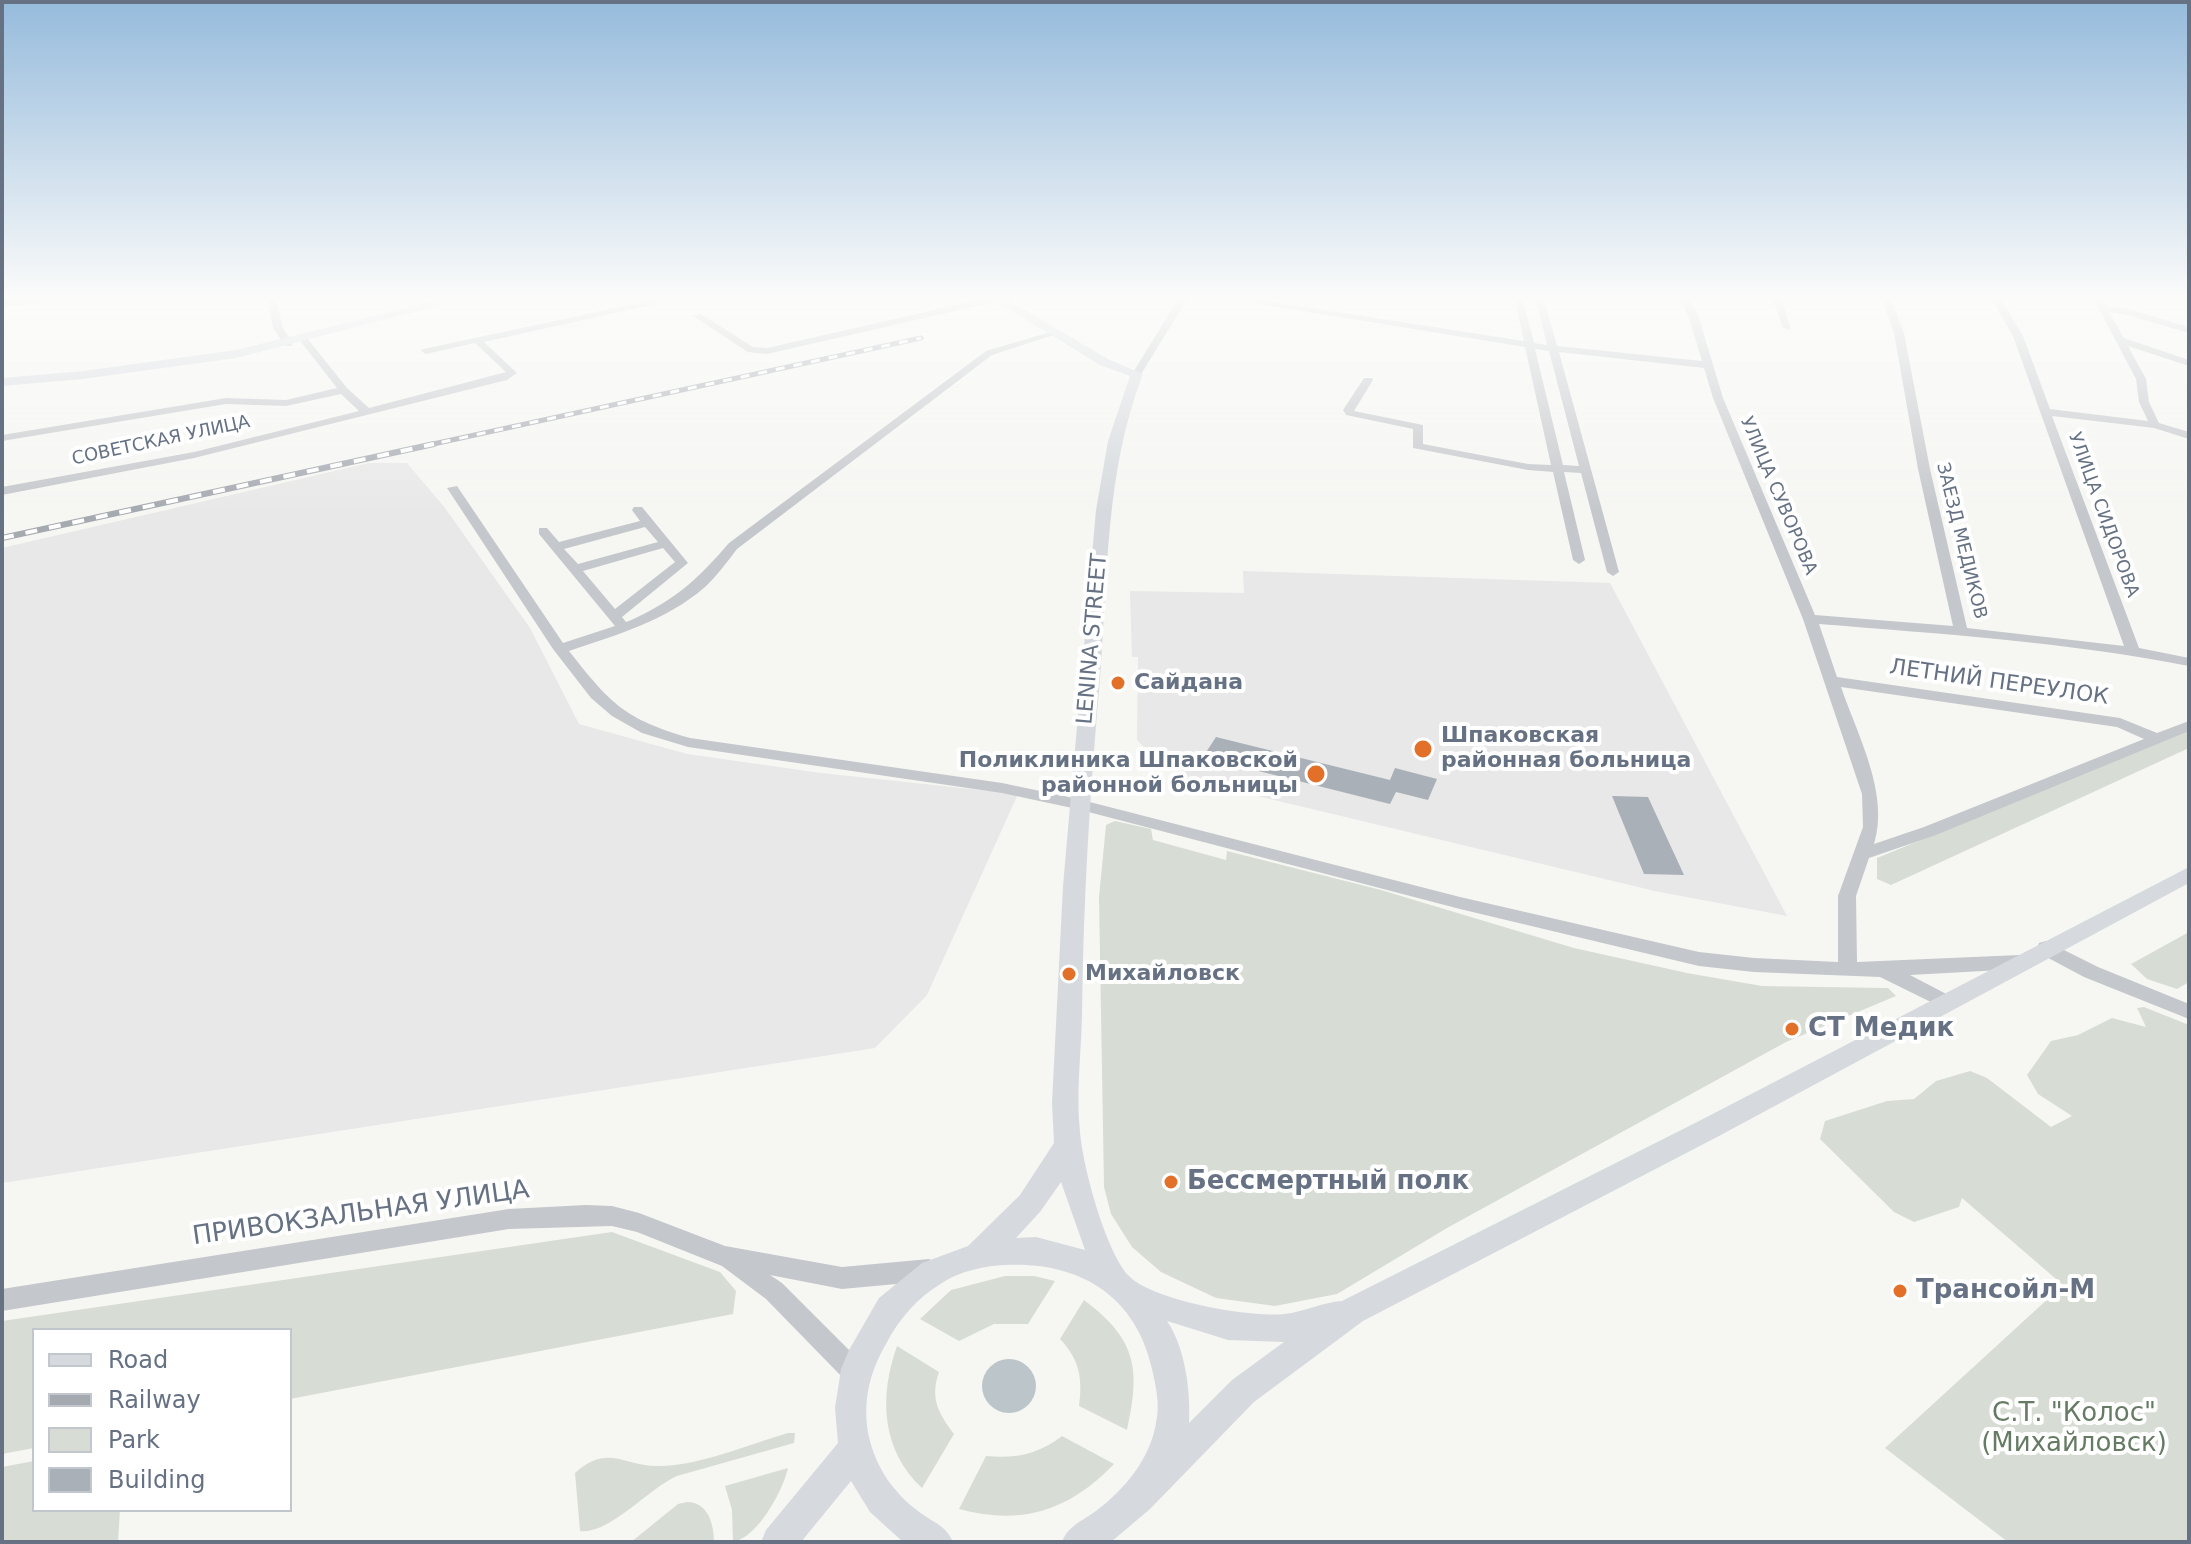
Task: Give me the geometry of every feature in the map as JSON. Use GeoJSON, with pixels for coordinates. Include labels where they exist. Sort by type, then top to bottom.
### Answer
{"type":"FeatureCollection","features":[{"type":"Feature","properties":{"kind":"main road"},"geometry":{"type":"LineString","coordinates":[[2,382],[134,368]]}},
{"type":"Feature","properties":{"kind":"main road","name":"LENINA STREET"},"geometry":{"type":"LineString","coordinates":[[1138,1497],[1163,1457],[1175,1412],[1173,1369],[1159,1329],[1124,1286],[1096,1244],[1077,1197],[1067,1144],[1069,974],[1078,804],[1102,523],[1116,424],[1140,368]]}},
{"type":"Feature","properties":{"kind":"main road"},"geometry":{"type":"LineString","coordinates":[[1079,1542],[1104,1529],[1243,1391],[1352,1311],[1717,1124],[2189,874]]}},
{"type":"Feature","properties":{"kind":"main road"},"geometry":{"type":"LineString","coordinates":[[974,1255],[1005,1233],[1022,1215],[1042,1190],[1067,1144]]}},
{"type":"Feature","properties":{"kind":"main road"},"geometry":{"type":"LineString","coordinates":[[936,1542],[910,1529],[885,1505],[866,1478],[855,1447],[850,1412],[855,1373],[865,1346],[880,1321],[907,1291],[939,1269],[974,1255],[1010,1249],[1048,1250],[1083,1261],[1124,1286],[1190,1316],[1233,1327],[1284,1328],[1352,1311]]}},
{"type":"Feature","properties":{"kind":"main road"},"geometry":{"type":"LineString","coordinates":[[778,1542],[829,1483],[855,1447]]}},
{"type":"Feature","properties":{"kind":"street"},"geometry":{"type":"LineString","coordinates":[[326,368],[343,390],[367,412]]}},
{"type":"Feature","properties":{"kind":"street","name":"СОВЕТСКАЯ УЛИЦА"},"geometry":{"type":"LineString","coordinates":[[2,491],[194,455],[503,378],[512,373],[507,368]]}},
{"type":"Feature","properties":{"kind":"street"},"geometry":{"type":"LineString","coordinates":[[560,649],[619,622],[668,607],[699,585],[733,546],[969,368]]}},
{"type":"Feature","properties":{"kind":"street"},"geometry":{"type":"LineString","coordinates":[[1533,368],[1579,560]]}},
{"type":"Feature","properties":{"kind":"street"},"geometry":{"type":"LineString","coordinates":[[1559,368],[1583,470],[1613,572]]}},
{"type":"Feature","properties":{"kind":"street","name":"УЛИЦА СУВОРОВА"},"geometry":{"type":"LineString","coordinates":[[1709,368],[1718,398],[1810,619],[1870,794],[1871,827],[1862,854],[1847,880],[1845,920],[1848,969]]}},
{"type":"Feature","properties":{"kind":"street","name":"ЗАЕЗД МЕДИКОВ"},"geometry":{"type":"LineString","coordinates":[[1906,368],[1927,482],[1961,631],[2133,651]]}},
{"type":"Feature","properties":{"kind":"street","name":"УЛИЦА СИДОРОВА"},"geometry":{"type":"LineString","coordinates":[[2030,368],[2133,651]]}},
{"type":"Feature","properties":{"kind":"street"},"geometry":{"type":"LineString","coordinates":[[2136,368],[2141,379],[2144,402],[2155,425]]}},
{"type":"Feature","properties":{"kind":"street"},"geometry":{"type":"LineString","coordinates":[[1368,380],[1348,410],[1350,413],[1419,427],[1417,446],[1516,465],[1583,470]]}},
{"type":"Feature","properties":{"kind":"street"},"geometry":{"type":"LineString","coordinates":[[2,438],[226,401],[286,403],[343,390]]}},
{"type":"Feature","properties":{"kind":"street"},"geometry":{"type":"LineString","coordinates":[[2046,412],[2155,425],[2189,436]]}},
{"type":"Feature","properties":{"kind":"street"},"geometry":{"type":"LineString","coordinates":[[453,488],[560,649],[596,695],[617,713],[647,730],[688,742],[1002,788],[1078,804],[1473,906],[1699,959],[1754,965],[1878,970],[2020,962]]}},
{"type":"Feature","properties":{"kind":"street"},"geometry":{"type":"LineString","coordinates":[[619,622],[682,563],[638,510]]}},
{"type":"Feature","properties":{"kind":"street"},"geometry":{"type":"LineString","coordinates":[[556,547],[649,522]]}},
{"type":"Feature","properties":{"kind":"street"},"geometry":{"type":"LineString","coordinates":[[543,531],[619,622]]}},
{"type":"Feature","properties":{"kind":"street"},"geometry":{"type":"LineString","coordinates":[[575,569],[667,543]]}},
{"type":"Feature","properties":{"kind":"street"},"geometry":{"type":"LineString","coordinates":[[1810,619],[1961,631]]}},
{"type":"Feature","properties":{"kind":"street"},"geometry":{"type":"LineString","coordinates":[[2133,651],[2189,662]]}},
{"type":"Feature","properties":{"kind":"street","name":"ЛЕТНИЙ ПЕРЕУЛОК"},"geometry":{"type":"LineString","coordinates":[[1832,681],[2120,723],[2157,739]]}},
{"type":"Feature","properties":{"kind":"street"},"geometry":{"type":"LineString","coordinates":[[1862,854],[1959,820],[2189,726]]}},
{"type":"Feature","properties":{"kind":"street"},"geometry":{"type":"LineString","coordinates":[[2046,948],[2091,972],[2189,1012]]}},
{"type":"Feature","properties":{"kind":"street"},"geometry":{"type":"LineString","coordinates":[[1878,970],[1921,987],[1945,1002]]}},
{"type":"Feature","properties":{"kind":"street","name":"ПРИВОКЗАЛЬНАЯ УЛИЦА"},"geometry":{"type":"LineString","coordinates":[[2,1300],[509,1219],[612,1216],[639,1223],[724,1256],[842,1278],[939,1269]]}},
{"type":"Feature","properties":{"kind":"street","name":"ПРИВОКЗАЛЬНАЯ УЛИЦА"},"geometry":{"type":"LineString","coordinates":[[724,1256],[774,1291],[855,1373]]}},
{"type":"Feature","properties":{"kind":"shaded area"},"geometry":{"type":"Polygon","coordinates":[[[369,463],[407,463],[445,508],[530,628],[579,724],[687,754],[821,773],[1018,794],[927,995],[875,1048],[2,1183],[2,548],[369,463]]]}},
{"type":"Feature","properties":{"kind":"shaded area","name":"Шпаковская районная больница"},"geometry":{"type":"Polygon","coordinates":[[[1243,571],[1610,583],[1787,916],[1655,891],[1174,776],[1180,766],[1156,759],[1137,740],[1138,657],[1132,657],[1130,591],[1244,593],[1243,571]]]}},
{"type":"Feature","properties":{"kind":"shaded area"},"geometry":{"type":"Polygon","coordinates":[[[1009,1359],[1028,1367],[1036,1386],[1028,1405],[1009,1413],[990,1405],[982,1386],[990,1367],[1009,1359]]]}},
{"type":"Feature","properties":{"kind":"green space"},"geometry":{"type":"Polygon","coordinates":[[[2189,730],[2189,748],[1891,885],[1877,879],[1877,858],[2189,730]]]}},
{"type":"Feature","properties":{"kind":"green space"},"geometry":{"type":"Polygon","coordinates":[[[1115,821],[1151,829],[1153,840],[1226,860],[1227,851],[1381,890],[1574,948],[1762,986],[1888,988],[1896,996],[1786,1042],[1447,1228],[1337,1294],[1275,1306],[1216,1298],[1161,1272],[1132,1247],[1111,1214],[1104,1187],[1099,897],[1106,825],[1115,821]]]}},
{"type":"Feature","properties":{"kind":"green space"},"geometry":{"type":"Polygon","coordinates":[[[2189,932],[2189,982],[2177,989],[2147,979],[2131,964],[2189,932]]]}},
{"type":"Feature","properties":{"kind":"green space","name":"С.Т. \"Колос\" (Михайловск)"},"geometry":{"type":"Polygon","coordinates":[[[2144,1007],[2189,1025],[2189,1542],[2008,1542],[1885,1448],[2063,1285],[1962,1198],[1959,1207],[1914,1222],[1894,1212],[1820,1139],[1825,1121],[1887,1101],[1914,1099],[1936,1081],[1970,1071],[1987,1078],[2051,1127],[2072,1116],[2038,1094],[2027,1075],[2051,1041],[2078,1035],[2112,1018],[2146,1027],[2137,1008],[2144,1007]]]}},
{"type":"Feature","properties":{"kind":"green space"},"geometry":{"type":"Polygon","coordinates":[[[612,1232],[720,1272],[736,1291],[733,1314],[292,1399],[292,1328],[32,1328],[32,1448],[2,1454],[2,1321],[612,1232]]]}},
{"type":"Feature","properties":{"kind":"green space"},"geometry":{"type":"Polygon","coordinates":[[[1005,1276],[1034,1276],[1055,1281],[1028,1324],[994,1324],[959,1341],[920,1319],[951,1290],[1005,1276]]]}},
{"type":"Feature","properties":{"kind":"green space"},"geometry":{"type":"Polygon","coordinates":[[[1084,1300],[1115,1328],[1130,1356],[1134,1389],[1127,1430],[1079,1406],[1078,1370],[1072,1354],[1060,1339],[1084,1300]]]}},
{"type":"Feature","properties":{"kind":"green space"},"geometry":{"type":"Polygon","coordinates":[[[897,1346],[939,1372],[935,1390],[937,1405],[954,1434],[922,1488],[898,1457],[887,1422],[888,1384],[897,1346]]]}},
{"type":"Feature","properties":{"kind":"green space"},"geometry":{"type":"Polygon","coordinates":[[[795,1433],[794,1443],[677,1476],[616,1519],[591,1530],[580,1531],[575,1473],[587,1464],[608,1458],[649,1466],[677,1465],[795,1433]]]}},
{"type":"Feature","properties":{"kind":"green space"},"geometry":{"type":"Polygon","coordinates":[[[1062,1436],[1114,1464],[1080,1493],[1043,1510],[1003,1516],[959,1509],[986,1456],[1026,1454],[1062,1436]]]}},
{"type":"Feature","properties":{"kind":"green space"},"geometry":{"type":"Polygon","coordinates":[[[32,1461],[32,1512],[120,1512],[118,1542],[2,1542],[2,1467],[32,1461]]]}},
{"type":"Feature","properties":{"kind":"green space"},"geometry":{"type":"Polygon","coordinates":[[[788,1468],[781,1489],[760,1523],[742,1539],[733,1542],[732,1510],[725,1486],[788,1468]]]}},
{"type":"Feature","properties":{"kind":"green space"},"geometry":{"type":"Polygon","coordinates":[[[687,1502],[705,1510],[713,1528],[714,1542],[631,1542],[678,1504],[687,1502]]]}},
{"type":"Feature","properties":{"kind":"building","name":"Поликлиника Шпаковской районной больницы"},"geometry":{"type":"Polygon","coordinates":[[[1216,737],[1390,780],[1395,768],[1437,779],[1428,800],[1396,792],[1390,804],[1203,757],[1216,737]]]}},
{"type":"Feature","properties":{"kind":"building"},"geometry":{"type":"Polygon","coordinates":[[[1612,796],[1648,797],[1684,875],[1644,874],[1612,796]]]}},
{"type":"Feature","properties":{"kind":"railway"},"geometry":{"type":"LineString","coordinates":[[424,446],[783,368]]}},
{"type":"Feature","properties":{"kind":"railway"},"geometry":{"type":"LineString","coordinates":[[2,538],[434,444]]}},
{"type":"Feature","properties":{"kind":"place","name":"Сайдана"},"geometry":{"type":"Point","coordinates":[1118,683]}},
{"type":"Feature","properties":{"kind":"place","name":"Шпаковская районная больница"},"geometry":{"type":"Point","coordinates":[1423,749]}},
{"type":"Feature","properties":{"kind":"place","name":"Поликлиника Шпаковской районной больницы"},"geometry":{"type":"Point","coordinates":[1316,774]}},
{"type":"Feature","properties":{"kind":"place","name":"Михайловск"},"geometry":{"type":"Point","coordinates":[1069,974]}},
{"type":"Feature","properties":{"kind":"place","name":"СТ Медик"},"geometry":{"type":"Point","coordinates":[1792,1029]}},
{"type":"Feature","properties":{"kind":"place","name":"Бессмертный полк"},"geometry":{"type":"Point","coordinates":[1171,1182]}},
{"type":"Feature","properties":{"kind":"place","name":"Трансойл-М"},"geometry":{"type":"Point","coordinates":[1900,1291]}}]}
